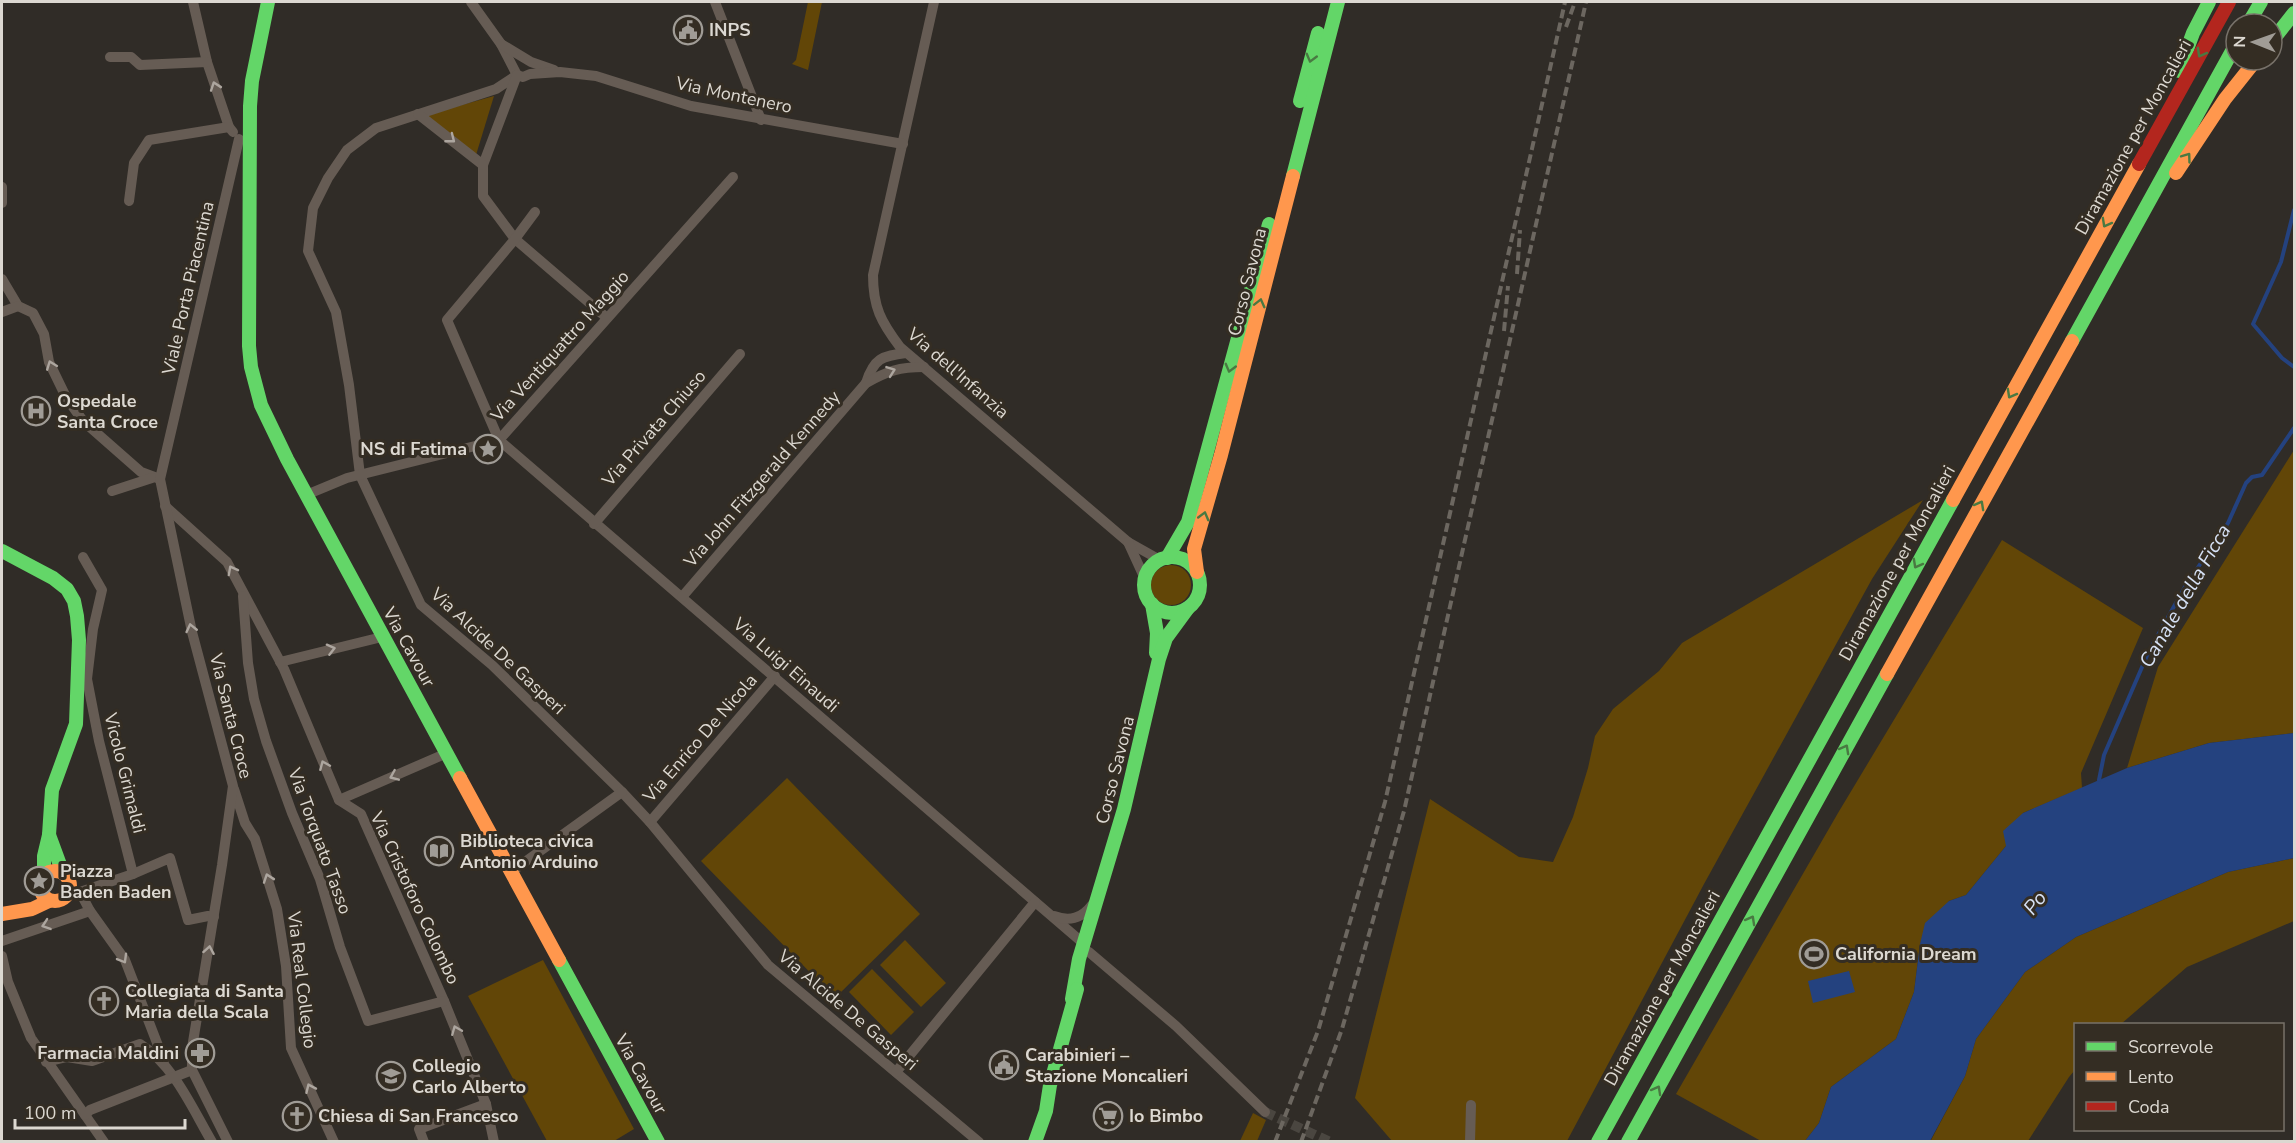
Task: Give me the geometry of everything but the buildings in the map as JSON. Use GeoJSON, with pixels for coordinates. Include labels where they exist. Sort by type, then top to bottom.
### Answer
{"type":"FeatureCollection","features":[{"type":"Feature","properties":{"kind":"main road","name":"Via Cavour"},"geometry":{"type":"LineString","coordinates":[[268,2],[252,81],[245,139],[250,362],[262,410],[382,637],[658,1142]]}},
{"type":"Feature","properties":{"kind":"main road","name":"Corso Savona"},"geometry":{"type":"LineString","coordinates":[[1164,559],[1183,532],[1191,512],[1327,2]]}},
{"type":"Feature","properties":{"kind":"main road","name":"Corso Savona"},"geometry":{"type":"LineString","coordinates":[[1197,572],[1194,549],[1221,455],[1338,2]]}},
{"type":"Feature","properties":{"kind":"main road"},"geometry":{"type":"LineString","coordinates":[[2156,132],[2193,33],[2209,2]]}},
{"type":"Feature","properties":{"kind":"main road","name":"Diramazione per Moncalieri"},"geometry":{"type":"LineString","coordinates":[[1598,1142],[2229,2]]}},
{"type":"Feature","properties":{"kind":"main road"},"geometry":{"type":"LineString","coordinates":[[2284,26],[2295,13]]}},
{"type":"Feature","properties":{"kind":"main road"},"geometry":{"type":"LineString","coordinates":[[1628,1142],[2224,66]]}},
{"type":"Feature","properties":{"kind":"main road"},"geometry":{"type":"LineString","coordinates":[[2128,238],[2246,72]]}},
{"type":"Feature","properties":{"kind":"main road"},"geometry":{"type":"LineString","coordinates":[[2,551],[53,578],[67,589],[74,602],[77,616],[82,679],[76,724],[52,790],[49,835],[40,890],[49,901]]}},
{"type":"Feature","properties":{"kind":"main road"},"geometry":{"type":"LineString","coordinates":[[1174,557],[1187,562],[1197,572],[1200,588],[1194,603],[1188,608],[1169,613],[1162,611],[1152,604],[1147,596],[1145,579],[1153,565],[1164,559],[1174,557]]}},
{"type":"Feature","properties":{"kind":"main road","name":"Corso Savona"},"geometry":{"type":"LineString","coordinates":[[1152,604],[1157,633],[1155,675]]}},
{"type":"Feature","properties":{"kind":"main road","name":"Corso Savona"},"geometry":{"type":"LineString","coordinates":[[1086,947],[1101,906],[1106,872],[1146,720],[1155,675],[1169,631],[1188,608]]}},
{"type":"Feature","properties":{"kind":"main road"},"geometry":{"type":"LineString","coordinates":[[6,914],[25,913],[38,909],[49,901],[63,899],[75,892],[63,873],[49,835]]}},
{"type":"Feature","properties":{"kind":"main road"},"geometry":{"type":"LineString","coordinates":[[44,875],[53,871],[63,873]]}},
{"type":"Feature","properties":{"kind":"main road","name":"Corso Savona"},"geometry":{"type":"LineString","coordinates":[[1035,1142],[1046,1111],[1050,1085],[1086,947],[1094,903],[1106,872]]}},
{"type":"Feature","properties":{"kind":"main road"},"geometry":{"type":"LineString","coordinates":[[6,914],[19,909],[40,890]]}},
{"type":"Feature","properties":{"kind":"main road","name":"Corso Savona"},"geometry":{"type":"LineString","coordinates":[[1024,1142],[1036,1106],[1050,1085]]}},
{"type":"Feature","properties":{"kind":"street"},"geometry":{"type":"LineString","coordinates":[[193,2],[207,62],[229,127],[245,139]]}},
{"type":"Feature","properties":{"kind":"street"},"geometry":{"type":"LineString","coordinates":[[471,2],[501,44],[515,71],[523,77],[531,74],[532,69],[527,60],[515,62],[515,71],[483,165],[483,196],[515,239],[607,318]]}},
{"type":"Feature","properties":{"kind":"street"},"geometry":{"type":"LineString","coordinates":[[715,2],[761,120]]}},
{"type":"Feature","properties":{"kind":"street","name":"Via dell'Infanzia"},"geometry":{"type":"LineString","coordinates":[[934,2],[873,275],[875,306],[880,320],[900,348],[1128,542],[1164,559]]}},
{"type":"Feature","properties":{"kind":"street","name":"Via Montenero"},"geometry":{"type":"LineString","coordinates":[[501,44],[527,60],[560,72]]}},
{"type":"Feature","properties":{"kind":"street"},"geometry":{"type":"LineString","coordinates":[[110,57],[131,57],[140,65],[207,62]]}},
{"type":"Feature","properties":{"kind":"street","name":"Via Alcide De Gasperi"},"geometry":{"type":"LineString","coordinates":[[515,71],[496,88],[376,128],[347,150],[328,178],[313,208],[308,251],[336,312],[349,385],[360,475],[421,605],[492,664],[622,792],[650,822],[768,965],[979,1142]]}},
{"type":"Feature","properties":{"kind":"street","name":"Via Montenero"},"geometry":{"type":"LineString","coordinates":[[531,74],[560,72],[596,76],[691,106],[903,144]]}},
{"type":"Feature","properties":{"kind":"street"},"geometry":{"type":"LineString","coordinates":[[418,114],[483,165]]}},
{"type":"Feature","properties":{"kind":"street"},"geometry":{"type":"LineString","coordinates":[[129,201],[134,163],[149,140],[229,127]]}},
{"type":"Feature","properties":{"kind":"street","name":"Viale Porta Piacentina"},"geometry":{"type":"LineString","coordinates":[[156,479],[245,139]]}},
{"type":"Feature","properties":{"kind":"street","name":"Via Ventiquattro Maggio"},"geometry":{"type":"LineString","coordinates":[[306,495],[321,487],[360,475],[499,440],[733,177]]}},
{"type":"Feature","properties":{"kind":"street"},"geometry":{"type":"LineString","coordinates":[[2,187],[2,203]]}},
{"type":"Feature","properties":{"kind":"street"},"geometry":{"type":"LineString","coordinates":[[499,440],[447,320],[535,212]]}},
{"type":"Feature","properties":{"kind":"street"},"geometry":{"type":"LineString","coordinates":[[2,279],[18,306],[33,313],[44,334],[49,362],[66,397],[83,421],[141,472],[156,479]]}},
{"type":"Feature","properties":{"kind":"street"},"geometry":{"type":"LineString","coordinates":[[2,312],[18,306]]}},
{"type":"Feature","properties":{"kind":"street","name":"Via John Fitzgerald Kennedy"},"geometry":{"type":"LineString","coordinates":[[867,383],[871,367],[876,361],[894,354],[906,353]]}},
{"type":"Feature","properties":{"kind":"street","name":"Via Privata Chiuso"},"geometry":{"type":"LineString","coordinates":[[594,524],[740,354]]}},
{"type":"Feature","properties":{"kind":"street","name":"Via John Fitzgerald Kennedy"},"geometry":{"type":"LineString","coordinates":[[682,597],[867,383],[883,374],[904,367],[924,367]]}},
{"type":"Feature","properties":{"kind":"street","name":"Via Luigi Einaudi"},"geometry":{"type":"LineString","coordinates":[[499,440],[1051,915],[1176,1026],[1265,1112]]}},
{"type":"Feature","properties":{"kind":"street"},"geometry":{"type":"LineString","coordinates":[[112,491],[156,479]]}},
{"type":"Feature","properties":{"kind":"street","name":"Via Santa Croce"},"geometry":{"type":"LineString","coordinates":[[156,479],[165,506],[192,632],[233,786],[192,1048],[192,1070]]}},
{"type":"Feature","properties":{"kind":"street"},"geometry":{"type":"LineString","coordinates":[[165,506],[227,561],[280,662],[339,800],[447,753]]}},
{"type":"Feature","properties":{"kind":"street","name":"Via dell'Infanzia"},"geometry":{"type":"LineString","coordinates":[[1128,542],[1145,579]]}},
{"type":"Feature","properties":{"kind":"street","name":"Vicolo Grimaldi"},"geometry":{"type":"LineString","coordinates":[[83,557],[102,590],[82,679],[133,874]]}},
{"type":"Feature","properties":{"kind":"street","name":"Via Torquato Tasso"},"geometry":{"type":"LineString","coordinates":[[243,591],[248,663],[254,699],[266,741],[292,813],[320,879],[340,947],[368,1021],[444,1001]]}},
{"type":"Feature","properties":{"kind":"street"},"geometry":{"type":"LineString","coordinates":[[280,662],[382,637]]}},
{"type":"Feature","properties":{"kind":"street","name":"Via Enrico De Nicola"},"geometry":{"type":"LineString","coordinates":[[650,822],[775,676]]}},
{"type":"Feature","properties":{"kind":"street","name":"Via Real Collegio"},"geometry":{"type":"LineString","coordinates":[[233,786],[245,823],[258,848],[277,909],[286,966],[291,1048],[334,1142]]}},
{"type":"Feature","properties":{"kind":"street"},"geometry":{"type":"LineString","coordinates":[[511,872],[622,792]]}},
{"type":"Feature","properties":{"kind":"street","name":"Via Cristoforo Colombo"},"geometry":{"type":"LineString","coordinates":[[339,800],[361,814],[444,1001],[486,1104],[494,1142]]}},
{"type":"Feature","properties":{"kind":"street"},"geometry":{"type":"LineString","coordinates":[[169,1071],[125,960],[75,892],[133,874],[170,858],[188,920],[214,917]]}},
{"type":"Feature","properties":{"kind":"street"},"geometry":{"type":"LineString","coordinates":[[896,1072],[1035,902]]}},
{"type":"Feature","properties":{"kind":"street"},"geometry":{"type":"LineString","coordinates":[[1051,915],[1063,920],[1071,920],[1087,912],[1094,903]]}},
{"type":"Feature","properties":{"kind":"street"},"geometry":{"type":"LineString","coordinates":[[2,940],[90,911]]}},
{"type":"Feature","properties":{"kind":"street"},"geometry":{"type":"LineString","coordinates":[[2,956],[4,982],[31,1038],[104,1142]]}},
{"type":"Feature","properties":{"kind":"street"},"geometry":{"type":"LineString","coordinates":[[46,1062],[67,1057],[92,1061],[140,1044],[155,1054],[169,1071],[212,1142]]}},
{"type":"Feature","properties":{"kind":"street"},"geometry":{"type":"LineString","coordinates":[[85,1115],[90,1110],[169,1071],[192,1070],[228,1142]]}},
{"type":"Feature","properties":{"kind":"street"},"geometry":{"type":"LineString","coordinates":[[424,1142],[419,1129],[486,1104]]}},
{"type":"Feature","properties":{"kind":"street"},"geometry":{"type":"LineString","coordinates":[[1470,1142],[1471,1106]]}},
{"type":"Feature","properties":{"kind":"shaded area"},"geometry":{"type":"Polygon","coordinates":[[[808,2],[822,2],[808,70],[792,64],[796,60],[808,2]]]}},
{"type":"Feature","properties":{"kind":"shaded area"},"geometry":{"type":"Polygon","coordinates":[[[494,96],[476,155],[426,115],[494,96]]]}},
{"type":"Feature","properties":{"kind":"shaded area"},"geometry":{"type":"Polygon","coordinates":[[[2294,450],[2294,733],[2209,743],[2127,768],[2158,667],[2294,450]]]}},
{"type":"Feature","properties":{"kind":"shaded area"},"geometry":{"type":"Polygon","coordinates":[[[1923,500],[1872,579],[1704,884],[1567,1141],[1392,1141],[1355,1098],[1430,799],[1519,857],[1553,862],[1573,817],[1595,736],[1613,709],[1659,671],[1682,643],[1923,500]]]}},
{"type":"Feature","properties":{"kind":"shaded area"},"geometry":{"type":"Polygon","coordinates":[[[2002,540],[2143,628],[2081,773],[2082,788],[2023,813],[2006,846],[1966,895],[1949,901],[1920,944],[1914,992],[1896,1039],[1831,1087],[1819,1123],[1805,1141],[1761,1141],[1676,1094],[1838,813],[2002,540]]]}},
{"type":"Feature","properties":{"kind":"shaded area"},"geometry":{"type":"Polygon","coordinates":[[[1171,565],[1185,571],[1191,585],[1185,599],[1171,605],[1157,599],[1151,585],[1157,571],[1171,565]]]}},
{"type":"Feature","properties":{"kind":"shaded area"},"geometry":{"type":"Polygon","coordinates":[[[787,778],[920,914],[835,998],[701,861],[787,778]]]}},
{"type":"Feature","properties":{"kind":"shaded area"},"geometry":{"type":"Polygon","coordinates":[[[2294,858],[2294,921],[2187,967],[2122,1023],[2074,1023],[2074,1071],[2028,1141],[1930,1142],[1965,1076],[1976,1039],[2025,972],[2076,937],[2228,872],[2294,858]]]}},
{"type":"Feature","properties":{"kind":"shaded area"},"geometry":{"type":"Polygon","coordinates":[[[905,940],[946,983],[921,1007],[880,965],[905,940]]]}},
{"type":"Feature","properties":{"kind":"shaded area"},"geometry":{"type":"Polygon","coordinates":[[[543,960],[634,1129],[614,1141],[547,1141],[468,996],[543,960]]]}},
{"type":"Feature","properties":{"kind":"shaded area"},"geometry":{"type":"Polygon","coordinates":[[[872,969],[914,1012],[891,1035],[849,992],[872,969]]]}},
{"type":"Feature","properties":{"kind":"shaded area"},"geometry":{"type":"Polygon","coordinates":[[[1253,1113],[1266,1120],[1257,1141],[1240,1141],[1253,1113]]]}},
{"type":"Feature","properties":{"kind":"water","name":"Po"},"geometry":{"type":"Polygon","coordinates":[[[2294,733],[2294,858],[2228,872],[2076,937],[2025,972],[1976,1039],[1965,1076],[1930,1141],[1805,1141],[1819,1123],[1831,1087],[1896,1039],[1914,992],[1925,923],[1949,901],[1966,895],[2006,846],[2003,831],[2023,813],[2127,768],[2209,743],[2294,733]]]}},
{"type":"Feature","properties":{"kind":"water"},"geometry":{"type":"Polygon","coordinates":[[[1849,971],[1855,992],[1813,1003],[1808,981],[1849,971]]]}},
{"type":"Feature","properties":{"kind":"waterway","name":"Canale della Ficca"},"geometry":{"type":"LineString","coordinates":[[2294,210],[2281,262],[2253,324],[2282,358],[2294,367]]}},
{"type":"Feature","properties":{"kind":"waterway","name":"Canale della Ficca"},"geometry":{"type":"LineString","coordinates":[[2099,780],[2104,755],[2149,651],[2186,585],[2228,523],[2246,483],[2252,477],[2262,475],[2294,428]]}},
{"type":"Feature","properties":{"kind":"tunnel"},"geometry":{"type":"LineString","coordinates":[[1265,1112],[1330,1142]]}},
{"type":"Feature","properties":{"kind":"railway"},"geometry":{"type":"LineString","coordinates":[[1275,1142],[1318,1031],[1385,802],[1565,2]]}},
{"type":"Feature","properties":{"kind":"railway"},"geometry":{"type":"LineString","coordinates":[[1566,27],[1575,2]]}},
{"type":"Feature","properties":{"kind":"railway"},"geometry":{"type":"LineString","coordinates":[[1301,1142],[1342,1029],[1404,811],[1586,2]]}},
{"type":"Feature","properties":{"kind":"railway"},"geometry":{"type":"LineString","coordinates":[[1517,274],[1520,230]]}},
{"type":"Feature","properties":{"kind":"railway"},"geometry":{"type":"LineString","coordinates":[[1504,331],[1508,286]]}},
{"type":"Feature","properties":{"kind":"traffic: fast"},"geometry":{"type":"LineString","coordinates":[[268,2],[252,81],[250,106],[249,346],[251,367],[261,405],[287,459],[460,778]]}},
{"type":"Feature","properties":{"kind":"traffic: fast"},"geometry":{"type":"LineString","coordinates":[[1293,176],[1338,2]]}},
{"type":"Feature","properties":{"kind":"traffic: fast"},"geometry":{"type":"LineString","coordinates":[[2179,71],[2193,33],[2209,2]]}},
{"type":"Feature","properties":{"kind":"traffic: fast"},"geometry":{"type":"LineString","coordinates":[[2255,12],[2261,2]]}},
{"type":"Feature","properties":{"kind":"traffic: fast"},"geometry":{"type":"LineString","coordinates":[[2284,26],[2294,13]]}},
{"type":"Feature","properties":{"kind":"traffic: fast"},"geometry":{"type":"LineString","coordinates":[[1300,101],[1318,33]]}},
{"type":"Feature","properties":{"kind":"traffic: fast"},"geometry":{"type":"LineString","coordinates":[[2072,341],[2224,66]]}},
{"type":"Feature","properties":{"kind":"traffic: fast"},"geometry":{"type":"LineString","coordinates":[[1167,558],[1188,522],[1269,224]]}},
{"type":"Feature","properties":{"kind":"traffic: fast"},"geometry":{"type":"LineString","coordinates":[[1598,1142],[1953,500]]}},
{"type":"Feature","properties":{"kind":"traffic: fast"},"geometry":{"type":"LineString","coordinates":[[2,551],[53,578],[67,589],[74,601],[77,616],[79,640],[76,724],[52,790],[44,875]]}},
{"type":"Feature","properties":{"kind":"traffic: fast"},"geometry":{"type":"LineString","coordinates":[[1172,557],[1192,565],[1200,585],[1192,605],[1172,613],[1152,605],[1144,585],[1152,565],[1172,557]]}},
{"type":"Feature","properties":{"kind":"traffic: fast"},"geometry":{"type":"LineString","coordinates":[[1152,604],[1157,633],[1156,653]]}},
{"type":"Feature","properties":{"kind":"traffic: fast"},"geometry":{"type":"LineString","coordinates":[[1072,999],[1079,959],[1124,809],[1159,659],[1166,638],[1188,608]]}},
{"type":"Feature","properties":{"kind":"traffic: fast"},"geometry":{"type":"LineString","coordinates":[[1628,1142],[1887,674]]}},
{"type":"Feature","properties":{"kind":"traffic: fast"},"geometry":{"type":"LineString","coordinates":[[49,835],[63,873]]}},
{"type":"Feature","properties":{"kind":"traffic: fast"},"geometry":{"type":"LineString","coordinates":[[559,960],[658,1142]]}},
{"type":"Feature","properties":{"kind":"traffic: fast"},"geometry":{"type":"LineString","coordinates":[[1035,1142],[1046,1111],[1050,1085],[1077,989]]}},
{"type":"Feature","properties":{"kind":"traffic: slow"},"geometry":{"type":"LineString","coordinates":[[2176,173],[2225,99],[2246,72]]}},
{"type":"Feature","properties":{"kind":"traffic: slow"},"geometry":{"type":"LineString","coordinates":[[1953,500],[2139,164]]}},
{"type":"Feature","properties":{"kind":"traffic: slow"},"geometry":{"type":"LineString","coordinates":[[1197,572],[1194,549],[1221,455],[1293,176]]}},
{"type":"Feature","properties":{"kind":"traffic: slow"},"geometry":{"type":"LineString","coordinates":[[1887,674],[2072,341]]}},
{"type":"Feature","properties":{"kind":"traffic: slow"},"geometry":{"type":"LineString","coordinates":[[460,778],[559,960]]}},
{"type":"Feature","properties":{"kind":"traffic: slow"},"geometry":{"type":"LineString","coordinates":[[55,871],[66,875],[70,886],[66,897],[55,901],[44,897],[40,886],[44,875],[55,871]]}},
{"type":"Feature","properties":{"kind":"traffic: slow"},"geometry":{"type":"LineString","coordinates":[[2,914],[32,909],[49,901]]}},
{"type":"Feature","properties":{"kind":"traffic: jam"},"geometry":{"type":"LineString","coordinates":[[2139,164],[2229,2]]}},
{"type":"Feature","properties":{"kind":"place","name":"INPS"},"geometry":{"type":"Point","coordinates":[688,30]}},
{"type":"Feature","properties":{"kind":"place","name":"Ospedale Santa Croce"},"geometry":{"type":"Point","coordinates":[36,411]}},
{"type":"Feature","properties":{"kind":"place","name":"NS di Fatima"},"geometry":{"type":"Point","coordinates":[488,449]}},
{"type":"Feature","properties":{"kind":"place","name":"Biblioteca civica Antonio Arduino"},"geometry":{"type":"Point","coordinates":[439,851]}},
{"type":"Feature","properties":{"kind":"place","name":"Piazza Baden Baden"},"geometry":{"type":"Point","coordinates":[39,881]}},
{"type":"Feature","properties":{"kind":"place","name":"California Dream"},"geometry":{"type":"Point","coordinates":[1814,954]}},
{"type":"Feature","properties":{"kind":"place","name":"Collegiata di Santa Maria della Scala"},"geometry":{"type":"Point","coordinates":[104,1001]}},
{"type":"Feature","properties":{"kind":"place","name":"Farmacia Maldini"},"geometry":{"type":"Point","coordinates":[200,1053]}},
{"type":"Feature","properties":{"kind":"place","name":"Carabinieri – Stazione Moncalieri"},"geometry":{"type":"Point","coordinates":[1004,1065]}},
{"type":"Feature","properties":{"kind":"place","name":"Collegio Carlo Alberto"},"geometry":{"type":"Point","coordinates":[391,1076]}},
{"type":"Feature","properties":{"kind":"place","name":"Chiesa di San Francesco"},"geometry":{"type":"Point","coordinates":[297,1116]}},
{"type":"Feature","properties":{"kind":"place","name":"Io Bimbo"},"geometry":{"type":"Point","coordinates":[1108,1116]}}]}
